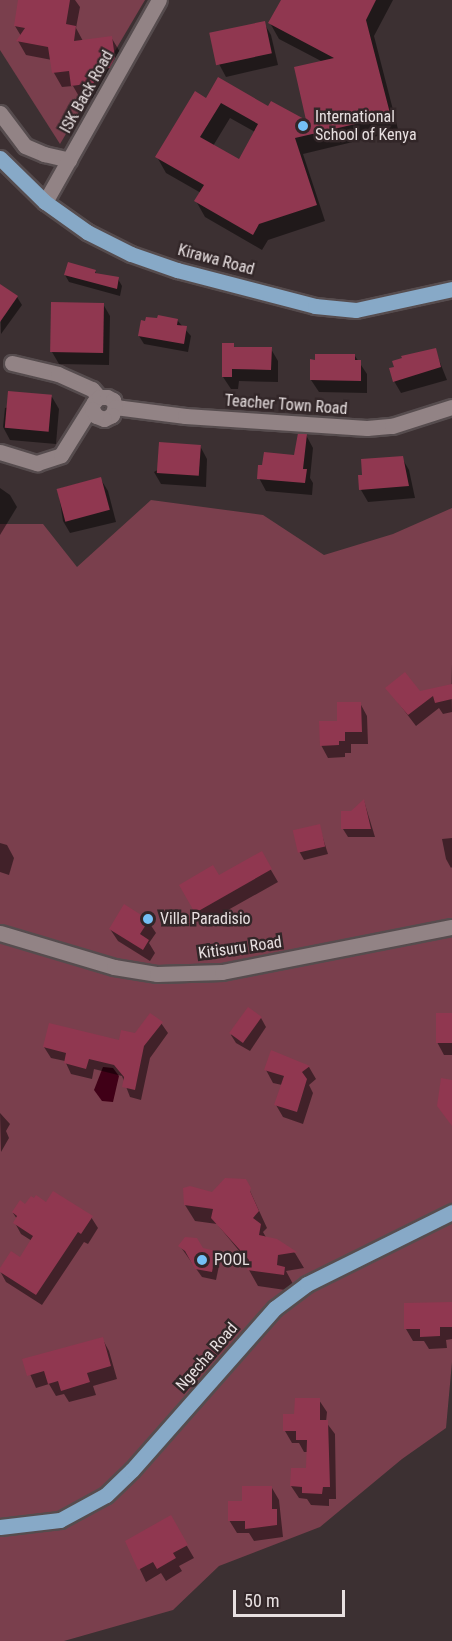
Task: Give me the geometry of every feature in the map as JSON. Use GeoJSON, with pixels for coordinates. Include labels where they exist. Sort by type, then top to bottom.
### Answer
{"type":"FeatureCollection","features":[{"type":"Feature","properties":{"kind":"main road","name":"Kirawa Road"},"geometry":{"type":"LineString","coordinates":[[0,158],[45,202],[87,232],[131,254],[177,270],[315,306],[356,310],[452,289]]}},
{"type":"Feature","properties":{"kind":"main road","name":"Ngecha Road"},"geometry":{"type":"LineString","coordinates":[[0,1527],[60,1520],[106,1495],[132,1470],[275,1308],[307,1284],[452,1212]]}},
{"type":"Feature","properties":{"kind":"street","name":"ISK Back Road"},"geometry":{"type":"LineString","coordinates":[[45,202],[159,0]]}},
{"type":"Feature","properties":{"kind":"street"},"geometry":{"type":"LineString","coordinates":[[0,113],[25,146],[44,154],[69,160]]}},
{"type":"Feature","properties":{"kind":"street"},"geometry":{"type":"LineString","coordinates":[[0,452],[37,463],[61,455],[96,403],[92,389],[58,374],[12,363]]}},
{"type":"Feature","properties":{"kind":"street","name":"Teacher Town Road"},"geometry":{"type":"LineString","coordinates":[[96,403],[96,416],[104,419],[112,415],[115,407],[163,414],[368,429],[392,426],[452,407]]}},
{"type":"Feature","properties":{"kind":"street","name":"Kitisuru Road"},"geometry":{"type":"LineString","coordinates":[[0,933],[114,967],[157,974],[222,972],[452,927]]}},
{"type":"Feature","properties":{"kind":"shaded area"},"geometry":{"type":"Polygon","coordinates":[[[0,0],[145,0],[60,144],[0,50],[0,0]]]}},
{"type":"Feature","properties":{"kind":"shaded area"},"geometry":{"type":"Polygon","coordinates":[[[151,500],[263,515],[324,555],[393,534],[452,508],[452,1362],[446,1428],[402,1459],[320,1527],[219,1566],[173,1610],[64,1641],[0,1641],[0,524],[43,524],[77,567],[151,500]]]}},
{"type":"Feature","properties":{"kind":"shaded area"},"geometry":{"type":"Polygon","coordinates":[[[103,1067],[113,1068],[119,1076],[113,1102],[102,1101],[94,1090],[103,1067]]]}},
{"type":"Feature","properties":{"kind":"building"},"geometry":{"type":"Polygon","coordinates":[[[18,0],[70,0],[66,24],[76,26],[74,41],[112,36],[115,58],[110,68],[92,70],[94,83],[71,86],[69,71],[52,73],[48,47],[16,41],[25,28],[14,26],[18,0]]]}},
{"type":"Feature","properties":{"kind":"building"},"geometry":{"type":"Polygon","coordinates":[[[281,0],[376,0],[366,20],[392,121],[378,124],[377,119],[295,138],[317,205],[259,224],[253,235],[194,201],[204,185],[155,157],[195,91],[206,98],[218,77],[268,106],[271,101],[306,120],[294,67],[334,58],[268,23],[281,0]],[[221,103],[200,137],[239,159],[258,124],[221,103]]]}},
{"type":"Feature","properties":{"kind":"building"},"geometry":{"type":"Polygon","coordinates":[[[265,21],[272,53],[216,65],[209,33],[265,21]]]}},
{"type":"Feature","properties":{"kind":"building"},"geometry":{"type":"Polygon","coordinates":[[[68,262],[96,270],[95,273],[119,277],[117,289],[64,275],[68,262]]]}},
{"type":"Feature","properties":{"kind":"building"},"geometry":{"type":"Polygon","coordinates":[[[0,284],[18,296],[0,322],[0,284]]]}},
{"type":"Feature","properties":{"kind":"building"},"geometry":{"type":"Polygon","coordinates":[[[51,302],[104,303],[103,353],[50,352],[51,302]]]}},
{"type":"Feature","properties":{"kind":"building"},"geometry":{"type":"Polygon","coordinates":[[[158,315],[178,319],[177,325],[187,326],[184,344],[138,336],[141,320],[145,321],[146,317],[157,318],[158,315]]]}},
{"type":"Feature","properties":{"kind":"building"},"geometry":{"type":"Polygon","coordinates":[[[222,343],[234,343],[234,347],[272,347],[271,370],[232,369],[232,377],[222,377],[222,343]]]}},
{"type":"Feature","properties":{"kind":"building"},"geometry":{"type":"Polygon","coordinates":[[[436,348],[441,367],[393,382],[389,368],[394,367],[392,361],[402,358],[401,356],[436,348]]]}},
{"type":"Feature","properties":{"kind":"building"},"geometry":{"type":"Polygon","coordinates":[[[315,354],[355,354],[355,360],[361,360],[361,381],[310,380],[310,359],[315,360],[315,354]]]}},
{"type":"Feature","properties":{"kind":"building"},"geometry":{"type":"Polygon","coordinates":[[[8,391],[52,395],[49,432],[5,428],[8,391]]]}},
{"type":"Feature","properties":{"kind":"building"},"geometry":{"type":"Polygon","coordinates":[[[298,433],[307,434],[303,469],[307,469],[305,483],[257,479],[258,465],[262,465],[264,452],[294,455],[298,433]]]}},
{"type":"Feature","properties":{"kind":"building"},"geometry":{"type":"Polygon","coordinates":[[[159,442],[201,445],[199,476],[157,473],[159,442]]]}},
{"type":"Feature","properties":{"kind":"building"},"geometry":{"type":"Polygon","coordinates":[[[403,456],[409,486],[359,490],[358,475],[362,475],[361,459],[403,456]]]}},
{"type":"Feature","properties":{"kind":"building"},"geometry":{"type":"Polygon","coordinates":[[[101,477],[110,510],[65,522],[57,489],[101,477]]]}},
{"type":"Feature","properties":{"kind":"building"},"geometry":{"type":"Polygon","coordinates":[[[405,672],[420,691],[452,684],[452,699],[435,703],[433,696],[408,715],[385,688],[405,672]]]}},
{"type":"Feature","properties":{"kind":"building"},"geometry":{"type":"Polygon","coordinates":[[[337,702],[361,702],[362,732],[345,732],[345,741],[339,741],[339,745],[320,746],[319,721],[337,721],[337,702]]]}},
{"type":"Feature","properties":{"kind":"building"},"geometry":{"type":"Polygon","coordinates":[[[364,799],[371,829],[341,829],[341,811],[351,811],[364,799]]]}},
{"type":"Feature","properties":{"kind":"building"},"geometry":{"type":"Polygon","coordinates":[[[320,824],[325,846],[298,853],[293,830],[320,824]]]}},
{"type":"Feature","properties":{"kind":"building"},"geometry":{"type":"Polygon","coordinates":[[[262,851],[272,869],[195,913],[179,885],[213,865],[219,875],[262,851]]]}},
{"type":"Feature","properties":{"kind":"building"},"geometry":{"type":"Polygon","coordinates":[[[124,904],[149,920],[140,934],[149,940],[143,950],[109,929],[124,904]]]}},
{"type":"Feature","properties":{"kind":"building"},"geometry":{"type":"Polygon","coordinates":[[[248,1007],[262,1017],[243,1043],[229,1033],[248,1007]]]}},
{"type":"Feature","properties":{"kind":"building"},"geometry":{"type":"Polygon","coordinates":[[[150,1013],[163,1022],[144,1046],[135,1090],[122,1087],[124,1077],[114,1065],[89,1059],[86,1069],[64,1063],[66,1053],[43,1047],[49,1023],[119,1040],[121,1030],[135,1033],[150,1013]]]}},
{"type":"Feature","properties":{"kind":"building"},"geometry":{"type":"Polygon","coordinates":[[[436,1013],[452,1013],[452,1043],[436,1043],[436,1013]]]}},
{"type":"Feature","properties":{"kind":"building"},"geometry":{"type":"Polygon","coordinates":[[[271,1050],[310,1066],[302,1072],[307,1079],[297,1112],[274,1105],[284,1076],[264,1070],[271,1050]]]}},
{"type":"Feature","properties":{"kind":"building"},"geometry":{"type":"Polygon","coordinates":[[[441,1078],[452,1080],[452,1126],[437,1106],[441,1078]]]}},
{"type":"Feature","properties":{"kind":"building"},"geometry":{"type":"Polygon","coordinates":[[[225,1178],[246,1179],[259,1211],[253,1218],[261,1224],[259,1235],[277,1239],[297,1252],[278,1255],[277,1265],[285,1267],[284,1275],[247,1270],[249,1260],[211,1218],[213,1209],[184,1205],[183,1188],[190,1186],[212,1192],[225,1178]]]}},
{"type":"Feature","properties":{"kind":"building"},"geometry":{"type":"Polygon","coordinates":[[[53,1191],[93,1216],[81,1234],[78,1232],[36,1295],[0,1272],[0,1268],[11,1251],[20,1257],[33,1236],[13,1223],[17,1216],[12,1212],[20,1200],[25,1204],[31,1196],[34,1198],[36,1195],[46,1202],[53,1191]]]}},
{"type":"Feature","properties":{"kind":"building","name":"POOL"},"geometry":{"type":"Polygon","coordinates":[[[185,1237],[197,1238],[203,1248],[216,1251],[212,1272],[195,1269],[185,1251],[178,1246],[185,1237]]]}},
{"type":"Feature","properties":{"kind":"building"},"geometry":{"type":"Polygon","coordinates":[[[452,1302],[452,1327],[440,1327],[440,1336],[420,1337],[420,1329],[404,1329],[404,1303],[452,1302]]]}},
{"type":"Feature","properties":{"kind":"building"},"geometry":{"type":"Polygon","coordinates":[[[103,1337],[111,1366],[87,1373],[90,1382],[61,1391],[58,1381],[48,1384],[44,1371],[27,1376],[22,1359],[103,1337]]]}},
{"type":"Feature","properties":{"kind":"building"},"geometry":{"type":"Polygon","coordinates":[[[295,1398],[320,1398],[320,1420],[328,1420],[330,1487],[323,1487],[322,1494],[302,1493],[302,1487],[290,1486],[291,1468],[306,1468],[307,1440],[296,1440],[296,1431],[283,1431],[283,1414],[294,1414],[295,1398]]]}},
{"type":"Feature","properties":{"kind":"building"},"geometry":{"type":"Polygon","coordinates":[[[242,1486],[272,1486],[272,1509],[277,1509],[277,1525],[245,1529],[245,1521],[228,1521],[228,1501],[242,1501],[242,1486]]]}},
{"type":"Feature","properties":{"kind":"building"},"geometry":{"type":"Polygon","coordinates":[[[171,1515],[188,1545],[173,1553],[176,1558],[157,1569],[153,1562],[138,1570],[125,1541],[171,1515]]]}},
{"type":"Feature","properties":{"kind":"place","name":"International School of Kenya"},"geometry":{"type":"Point","coordinates":[303,126]}},
{"type":"Feature","properties":{"kind":"place","name":"Villa Paradisio"},"geometry":{"type":"Point","coordinates":[148,919]}},
{"type":"Feature","properties":{"kind":"place","name":"POOL"},"geometry":{"type":"Point","coordinates":[202,1260]}}]}
